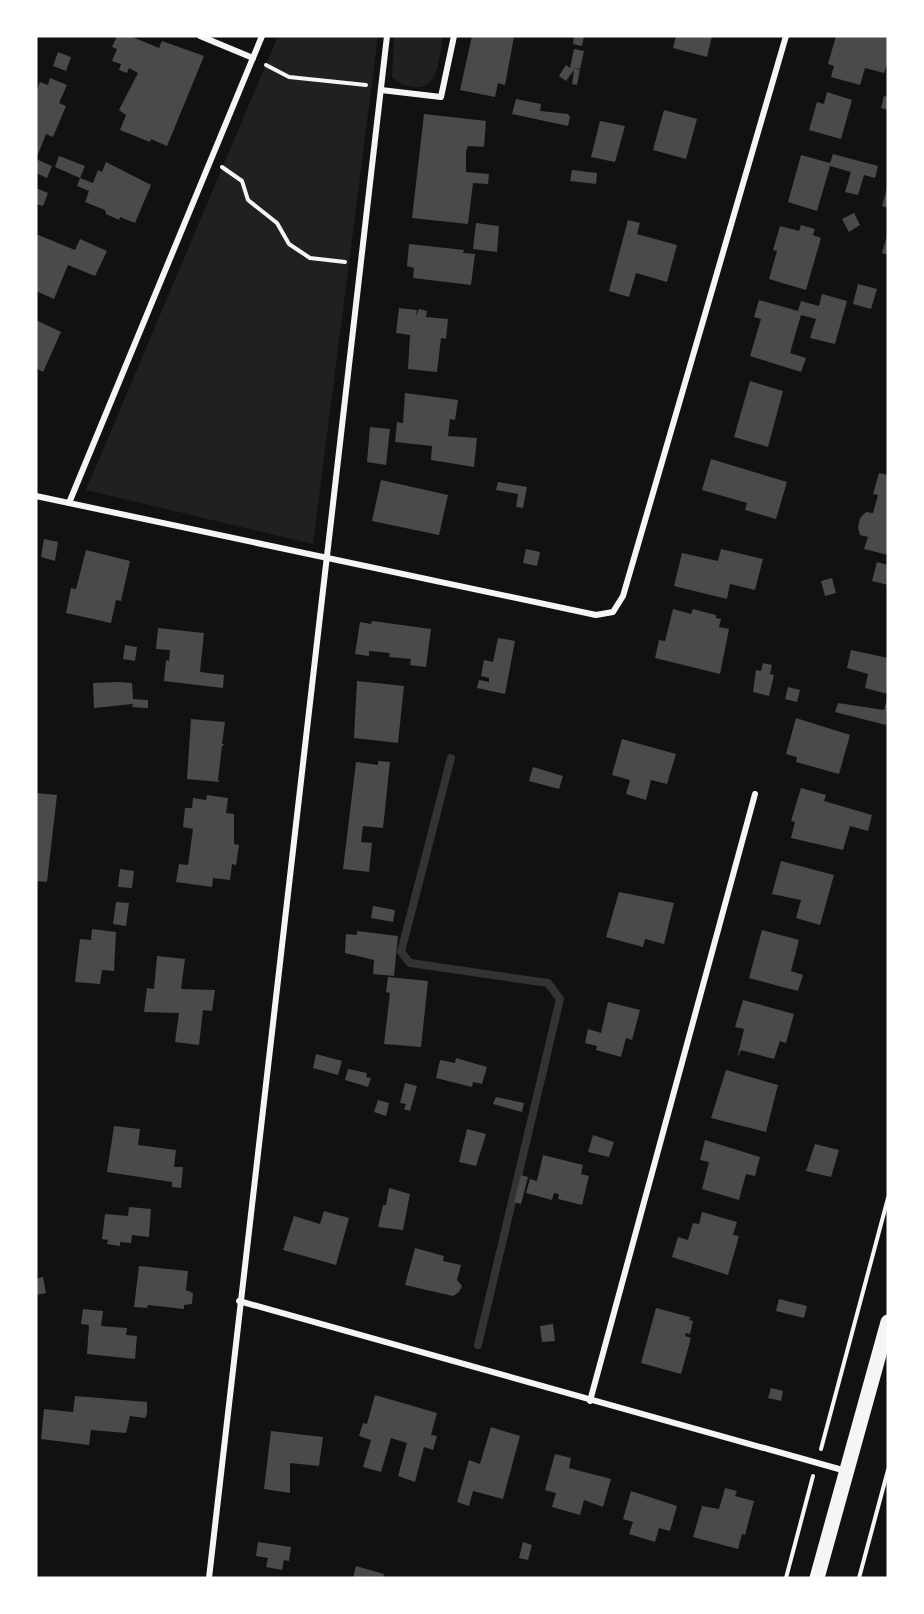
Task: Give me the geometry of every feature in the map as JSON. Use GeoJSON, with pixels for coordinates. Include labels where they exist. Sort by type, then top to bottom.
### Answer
{"type":"FeatureCollection","features":[{"type":"Feature","properties":{"kind":"main road"},"geometry":{"type":"LineString","coordinates":[[817,1578],[888,1322]]}},
{"type":"Feature","properties":{"kind":"street"},"geometry":{"type":"LineString","coordinates":[[200,36],[253,58]]}},
{"type":"Feature","properties":{"kind":"street"},"geometry":{"type":"LineString","coordinates":[[69,503],[262,36]]}},
{"type":"Feature","properties":{"kind":"street"},"geometry":{"type":"LineString","coordinates":[[209,1578],[239,1301],[387,36]]}},
{"type":"Feature","properties":{"kind":"street"},"geometry":{"type":"LineString","coordinates":[[381,90],[441,97],[454,36]]}},
{"type":"Feature","properties":{"kind":"street"},"geometry":{"type":"LineString","coordinates":[[36,496],[596,615],[613,612],[623,596],[786,36]]}},
{"type":"Feature","properties":{"kind":"street"},"geometry":{"type":"LineString","coordinates":[[590,1401],[755,794]]}},
{"type":"Feature","properties":{"kind":"street"},"geometry":{"type":"LineString","coordinates":[[239,1301],[847,1471]]}},
{"type":"Feature","properties":{"kind":"path"},"geometry":{"type":"LineString","coordinates":[[253,58],[290,77],[326,83],[361,84],[381,90]]}},
{"type":"Feature","properties":{"kind":"path"},"geometry":{"type":"LineString","coordinates":[[211,160],[242,181],[248,200],[277,223],[289,244],[310,258],[361,262]]}},
{"type":"Feature","properties":{"kind":"path"},"geometry":{"type":"LineString","coordinates":[[786,1578],[888,1197]]}},
{"type":"Feature","properties":{"kind":"path"},"geometry":{"type":"LineString","coordinates":[[859,1578],[888,1470]]}},
{"type":"Feature","properties":{"kind":"shaded area"},"geometry":{"type":"Polygon","coordinates":[[[278,36],[378,36],[313,544],[86,490],[278,36]]]}},
{"type":"Feature","properties":{"kind":"shaded area"},"geometry":{"type":"Polygon","coordinates":[[[394,36],[443,36],[437,70],[429,83],[422,87],[410,87],[399,83],[392,77],[394,36]]]}},
{"type":"Feature","properties":{"kind":"building"},"geometry":{"type":"Polygon","coordinates":[[[117,36],[130,36],[159,48],[162,41],[204,56],[167,146],[120,130],[126,115],[119,110],[138,73],[129,68],[127,73],[119,70],[121,64],[112,61],[117,49],[112,47],[117,36]]]}},
{"type":"Feature","properties":{"kind":"building"},"geometry":{"type":"Polygon","coordinates":[[[472,36],[514,37],[505,85],[498,83],[495,97],[460,90],[472,36]]]}},
{"type":"Feature","properties":{"kind":"building"},"geometry":{"type":"Polygon","coordinates":[[[574,36],[584,36],[582,46],[573,44],[574,36]]]}},
{"type":"Feature","properties":{"kind":"building"},"geometry":{"type":"Polygon","coordinates":[[[676,36],[712,36],[707,57],[673,48],[676,36]]]}},
{"type":"Feature","properties":{"kind":"building"},"geometry":{"type":"Polygon","coordinates":[[[836,36],[888,36],[888,62],[884,73],[865,68],[860,85],[831,77],[834,66],[828,64],[836,36]]]}},
{"type":"Feature","properties":{"kind":"building"},"geometry":{"type":"Polygon","coordinates":[[[574,49],[584,51],[580,69],[573,68],[580,70],[577,85],[572,84],[574,70],[566,81],[559,76],[566,65],[570,68],[574,49]]]}},
{"type":"Feature","properties":{"kind":"building"},"geometry":{"type":"Polygon","coordinates":[[[58,52],[71,57],[66,71],[53,66],[58,52]]]}},
{"type":"Feature","properties":{"kind":"building"},"geometry":{"type":"Polygon","coordinates":[[[50,78],[67,85],[59,103],[66,106],[53,137],[46,134],[36,159],[36,92],[40,82],[48,85],[50,78]]]}},
{"type":"Feature","properties":{"kind":"building"},"geometry":{"type":"Polygon","coordinates":[[[827,92],[852,100],[841,139],[809,130],[817,102],[824,104],[827,92]]]}},
{"type":"Feature","properties":{"kind":"building"},"geometry":{"type":"Polygon","coordinates":[[[884,96],[888,97],[888,110],[881,108],[884,96]]]}},
{"type":"Feature","properties":{"kind":"building"},"geometry":{"type":"Polygon","coordinates":[[[516,99],[541,104],[540,111],[568,114],[570,117],[568,126],[512,114],[516,99]]]}},
{"type":"Feature","properties":{"kind":"building"},"geometry":{"type":"Polygon","coordinates":[[[664,110],[697,119],[686,159],[653,150],[664,110]]]}},
{"type":"Feature","properties":{"kind":"building"},"geometry":{"type":"Polygon","coordinates":[[[424,114],[486,121],[484,147],[468,146],[466,151],[466,172],[489,174],[488,184],[473,183],[468,224],[412,218],[424,114]]]}},
{"type":"Feature","properties":{"kind":"building"},"geometry":{"type":"Polygon","coordinates":[[[600,121],[625,126],[615,162],[591,157],[600,121]]]}},
{"type":"Feature","properties":{"kind":"building"},"geometry":{"type":"Polygon","coordinates":[[[833,154],[878,166],[875,178],[864,175],[858,195],[845,192],[851,172],[830,166],[817,211],[788,202],[801,155],[830,163],[833,154]]]}},
{"type":"Feature","properties":{"kind":"building"},"geometry":{"type":"Polygon","coordinates":[[[59,156],[85,166],[80,178],[55,167],[59,156]]]}},
{"type":"Feature","properties":{"kind":"building"},"geometry":{"type":"Polygon","coordinates":[[[36,159],[52,166],[47,178],[36,173],[36,159]]]}},
{"type":"Feature","properties":{"kind":"building"},"geometry":{"type":"Polygon","coordinates":[[[106,162],[151,185],[135,223],[120,217],[119,220],[106,214],[105,210],[85,202],[89,191],[77,186],[80,178],[93,183],[98,170],[102,172],[106,162]]]}},
{"type":"Feature","properties":{"kind":"building"},"geometry":{"type":"Polygon","coordinates":[[[572,170],[597,173],[596,184],[570,181],[572,170]]]}},
{"type":"Feature","properties":{"kind":"building"},"geometry":{"type":"Polygon","coordinates":[[[36,188],[48,193],[43,206],[36,204],[36,188]]]}},
{"type":"Feature","properties":{"kind":"building"},"geometry":{"type":"Polygon","coordinates":[[[888,188],[888,208],[882,206],[888,188]]]}},
{"type":"Feature","properties":{"kind":"building"},"geometry":{"type":"Polygon","coordinates":[[[854,213],[860,225],[849,232],[842,219],[854,213]]]}},
{"type":"Feature","properties":{"kind":"building"},"geometry":{"type":"Polygon","coordinates":[[[628,220],[640,223],[637,234],[677,245],[667,282],[636,273],[629,297],[609,291],[628,220]]]}},
{"type":"Feature","properties":{"kind":"building"},"geometry":{"type":"Polygon","coordinates":[[[476,223],[499,226],[497,252],[473,249],[476,223]]]}},
{"type":"Feature","properties":{"kind":"building"},"geometry":{"type":"Polygon","coordinates":[[[801,225],[815,229],[813,235],[821,238],[806,290],[769,279],[777,251],[773,250],[780,226],[799,231],[801,225]]]}},
{"type":"Feature","properties":{"kind":"building"},"geometry":{"type":"Polygon","coordinates":[[[36,234],[75,250],[80,239],[107,251],[95,276],[68,265],[54,299],[36,291],[36,234]]]}},
{"type":"Feature","properties":{"kind":"building"},"geometry":{"type":"Polygon","coordinates":[[[888,236],[888,255],[882,253],[888,236]]]}},
{"type":"Feature","properties":{"kind":"building"},"geometry":{"type":"Polygon","coordinates":[[[409,244],[464,250],[463,253],[475,254],[471,285],[413,278],[414,268],[407,266],[409,244]]]}},
{"type":"Feature","properties":{"kind":"building"},"geometry":{"type":"Polygon","coordinates":[[[858,284],[877,289],[871,309],[853,304],[858,284]]]}},
{"type":"Feature","properties":{"kind":"building"},"geometry":{"type":"Polygon","coordinates":[[[822,294],[847,301],[835,344],[810,338],[816,319],[801,315],[790,353],[806,358],[801,372],[750,356],[761,319],[754,317],[759,300],[798,311],[801,301],[819,306],[822,294]]]}},
{"type":"Feature","properties":{"kind":"building"},"geometry":{"type":"Polygon","coordinates":[[[399,308],[417,310],[416,316],[419,309],[427,311],[426,317],[448,319],[446,339],[441,338],[437,372],[408,369],[410,335],[396,333],[399,308]]]}},
{"type":"Feature","properties":{"kind":"building"},"geometry":{"type":"Polygon","coordinates":[[[36,320],[61,332],[43,372],[36,368],[36,320]]]}},
{"type":"Feature","properties":{"kind":"building"},"geometry":{"type":"Polygon","coordinates":[[[750,381],[783,391],[768,447],[734,437],[750,381]]]}},
{"type":"Feature","properties":{"kind":"building"},"geometry":{"type":"Polygon","coordinates":[[[405,393],[458,400],[455,420],[450,419],[448,436],[477,438],[474,467],[431,460],[432,446],[395,442],[397,422],[403,423],[405,393]]]}},
{"type":"Feature","properties":{"kind":"building"},"geometry":{"type":"Polygon","coordinates":[[[370,427],[390,429],[386,465],[367,462],[370,427]]]}},
{"type":"Feature","properties":{"kind":"building"},"geometry":{"type":"Polygon","coordinates":[[[711,459],[787,482],[776,519],[745,510],[747,503],[702,490],[711,459]]]}},
{"type":"Feature","properties":{"kind":"building"},"geometry":{"type":"Polygon","coordinates":[[[879,473],[888,475],[888,555],[864,549],[868,537],[860,535],[858,527],[860,518],[866,512],[873,513],[878,495],[873,494],[879,473]]]}},
{"type":"Feature","properties":{"kind":"building"},"geometry":{"type":"Polygon","coordinates":[[[381,480],[448,495],[439,535],[372,521],[381,480]]]}},
{"type":"Feature","properties":{"kind":"building"},"geometry":{"type":"Polygon","coordinates":[[[498,482],[527,487],[523,508],[516,507],[518,494],[496,490],[498,482]]]}},
{"type":"Feature","properties":{"kind":"building"},"geometry":{"type":"Polygon","coordinates":[[[44,539],[58,542],[55,561],[41,557],[44,539]]]}},
{"type":"Feature","properties":{"kind":"building"},"geometry":{"type":"Polygon","coordinates":[[[526,549],[540,552],[537,566],[523,563],[526,549]]]}},
{"type":"Feature","properties":{"kind":"building"},"geometry":{"type":"Polygon","coordinates":[[[721,549],[763,559],[755,590],[730,584],[727,599],[674,586],[682,553],[718,561],[721,549]]]}},
{"type":"Feature","properties":{"kind":"building"},"geometry":{"type":"Polygon","coordinates":[[[86,550],[130,561],[121,601],[116,600],[111,623],[66,613],[71,588],[76,589],[86,550]]]}},
{"type":"Feature","properties":{"kind":"building"},"geometry":{"type":"Polygon","coordinates":[[[877,562],[888,565],[888,585],[872,581],[877,562]]]}},
{"type":"Feature","properties":{"kind":"building"},"geometry":{"type":"Polygon","coordinates":[[[832,578],[836,593],[825,596],[821,581],[832,578]]]}},
{"type":"Feature","properties":{"kind":"building"},"geometry":{"type":"Polygon","coordinates":[[[673,609],[691,614],[693,609],[716,615],[716,618],[721,619],[719,627],[729,629],[720,674],[655,658],[659,640],[665,641],[673,609]]]}},
{"type":"Feature","properties":{"kind":"building"},"geometry":{"type":"Polygon","coordinates":[[[372,621],[431,629],[426,667],[410,665],[411,659],[389,657],[390,653],[369,651],[369,656],[355,654],[360,622],[371,624],[372,621]]]}},
{"type":"Feature","properties":{"kind":"building"},"geometry":{"type":"Polygon","coordinates":[[[158,628],[204,633],[200,672],[224,675],[223,688],[164,681],[166,660],[169,661],[170,650],[156,649],[158,628]]]}},
{"type":"Feature","properties":{"kind":"building"},"geometry":{"type":"Polygon","coordinates":[[[498,638],[515,641],[505,694],[477,688],[479,680],[489,682],[489,678],[481,676],[484,660],[493,662],[498,638]]]}},
{"type":"Feature","properties":{"kind":"building"},"geometry":{"type":"Polygon","coordinates":[[[125,645],[137,647],[135,661],[123,659],[125,645]]]}},
{"type":"Feature","properties":{"kind":"building"},"geometry":{"type":"Polygon","coordinates":[[[851,650],[888,658],[888,694],[865,688],[868,674],[847,668],[851,650]]]}},
{"type":"Feature","properties":{"kind":"building"},"geometry":{"type":"Polygon","coordinates":[[[763,663],[772,665],[770,674],[774,675],[769,696],[753,692],[756,670],[761,671],[763,663]]]}},
{"type":"Feature","properties":{"kind":"building"},"geometry":{"type":"Polygon","coordinates":[[[357,681],[404,686],[398,743],[354,738],[357,681]]]}},
{"type":"Feature","properties":{"kind":"building"},"geometry":{"type":"Polygon","coordinates":[[[93,683],[132,683],[133,699],[148,700],[148,708],[132,707],[133,704],[94,708],[93,683]]]}},
{"type":"Feature","properties":{"kind":"building"},"geometry":{"type":"Polygon","coordinates":[[[788,687],[800,690],[797,702],[785,699],[788,687]]]}},
{"type":"Feature","properties":{"kind":"building"},"geometry":{"type":"Polygon","coordinates":[[[888,695],[886,725],[835,712],[838,703],[884,710],[888,695]]]}},
{"type":"Feature","properties":{"kind":"building"},"geometry":{"type":"Polygon","coordinates":[[[796,718],[850,735],[839,774],[796,762],[797,757],[786,754],[796,718]]]}},
{"type":"Feature","properties":{"kind":"building"},"geometry":{"type":"Polygon","coordinates":[[[191,719],[225,722],[222,744],[225,744],[222,746],[218,780],[220,782],[187,779],[191,719]]]}},
{"type":"Feature","properties":{"kind":"building"},"geometry":{"type":"Polygon","coordinates":[[[622,739],[676,754],[667,784],[651,780],[646,800],[626,794],[630,780],[612,775],[622,739]]]}},
{"type":"Feature","properties":{"kind":"building"},"geometry":{"type":"Polygon","coordinates":[[[378,761],[390,762],[383,828],[363,826],[361,842],[372,843],[369,872],[343,869],[356,762],[378,765],[378,761]]]}},
{"type":"Feature","properties":{"kind":"building"},"geometry":{"type":"Polygon","coordinates":[[[533,767],[563,776],[559,789],[529,781],[533,767]]]}},
{"type":"Feature","properties":{"kind":"building"},"geometry":{"type":"Polygon","coordinates":[[[801,788],[826,795],[824,801],[872,815],[868,831],[850,826],[843,850],[791,838],[795,822],[791,821],[801,788]]]}},
{"type":"Feature","properties":{"kind":"building"},"geometry":{"type":"Polygon","coordinates":[[[36,793],[57,795],[47,882],[36,881],[36,793]]]}},
{"type":"Feature","properties":{"kind":"building"},"geometry":{"type":"Polygon","coordinates":[[[207,795],[228,798],[226,813],[234,814],[234,844],[239,845],[236,865],[232,864],[230,880],[213,878],[212,887],[176,882],[179,864],[188,865],[193,829],[183,827],[185,808],[192,808],[193,798],[206,800],[207,795]]]}},
{"type":"Feature","properties":{"kind":"building"},"geometry":{"type":"Polygon","coordinates":[[[781,861],[834,875],[820,925],[796,918],[801,900],[772,894],[781,861]]]}},
{"type":"Feature","properties":{"kind":"building"},"geometry":{"type":"Polygon","coordinates":[[[120,869],[134,871],[132,888],[118,887],[120,869]]]}},
{"type":"Feature","properties":{"kind":"building"},"geometry":{"type":"Polygon","coordinates":[[[619,892],[674,903],[664,944],[645,939],[643,947],[606,937],[619,892]]]}},
{"type":"Feature","properties":{"kind":"building"},"geometry":{"type":"Polygon","coordinates":[[[116,902],[129,903],[126,926],[113,924],[116,902]]]}},
{"type":"Feature","properties":{"kind":"building"},"geometry":{"type":"Polygon","coordinates":[[[373,906],[395,910],[393,922],[371,918],[373,906]]]}},
{"type":"Feature","properties":{"kind":"building"},"geometry":{"type":"Polygon","coordinates":[[[92,929],[116,932],[114,971],[102,970],[100,984],[75,982],[80,939],[91,940],[92,929]]]}},
{"type":"Feature","properties":{"kind":"building"},"geometry":{"type":"Polygon","coordinates":[[[762,930],[799,940],[791,971],[803,975],[798,991],[749,978],[762,930]]]}},
{"type":"Feature","properties":{"kind":"building"},"geometry":{"type":"Polygon","coordinates":[[[357,931],[398,936],[394,976],[373,974],[374,960],[345,953],[346,934],[357,935],[357,931]]]}},
{"type":"Feature","properties":{"kind":"building"},"geometry":{"type":"Polygon","coordinates":[[[157,956],[185,959],[181,989],[215,990],[212,1011],[203,1010],[199,1045],[175,1042],[179,1013],[144,1012],[147,988],[154,989],[157,956]]]}},
{"type":"Feature","properties":{"kind":"building"},"geometry":{"type":"Polygon","coordinates":[[[388,977],[428,981],[421,1047],[384,1044],[390,993],[386,992],[388,977]]]}},
{"type":"Feature","properties":{"kind":"building"},"geometry":{"type":"Polygon","coordinates":[[[743,1000],[794,1014],[786,1043],[780,1041],[774,1059],[741,1050],[737,1058],[744,1029],[735,1027],[743,1000]]]}},
{"type":"Feature","properties":{"kind":"building"},"geometry":{"type":"Polygon","coordinates":[[[608,1002],[640,1010],[632,1040],[626,1038],[621,1057],[596,1050],[597,1046],[585,1043],[588,1029],[601,1033],[608,1002]]]}},
{"type":"Feature","properties":{"kind":"building"},"geometry":{"type":"Polygon","coordinates":[[[316,1054],[342,1061],[338,1075],[313,1068],[316,1054]]]}},
{"type":"Feature","properties":{"kind":"building"},"geometry":{"type":"Polygon","coordinates":[[[456,1058],[487,1067],[482,1084],[473,1082],[472,1087],[436,1078],[440,1060],[455,1063],[456,1058]]]}},
{"type":"Feature","properties":{"kind":"building"},"geometry":{"type":"Polygon","coordinates":[[[348,1069],[367,1073],[366,1077],[371,1078],[368,1087],[345,1080],[348,1069]]]}},
{"type":"Feature","properties":{"kind":"building"},"geometry":{"type":"Polygon","coordinates":[[[726,1070],[778,1085],[766,1132],[711,1118],[726,1070]]]}},
{"type":"Feature","properties":{"kind":"building"},"geometry":{"type":"Polygon","coordinates":[[[405,1083],[417,1086],[410,1111],[404,1109],[406,1104],[400,1103],[405,1083]]]}},
{"type":"Feature","properties":{"kind":"building"},"geometry":{"type":"Polygon","coordinates":[[[496,1097],[524,1103],[522,1112],[493,1104],[496,1097]]]}},
{"type":"Feature","properties":{"kind":"building"},"geometry":{"type":"Polygon","coordinates":[[[378,1100],[389,1103],[386,1116],[374,1112],[378,1100]]]}},
{"type":"Feature","properties":{"kind":"building"},"geometry":{"type":"Polygon","coordinates":[[[114,1126],[140,1129],[138,1145],[176,1150],[174,1167],[183,1167],[181,1188],[172,1187],[172,1182],[107,1172],[114,1126]]]}},
{"type":"Feature","properties":{"kind":"building"},"geometry":{"type":"Polygon","coordinates":[[[467,1129],[486,1134],[476,1166],[459,1162],[467,1129]]]}},
{"type":"Feature","properties":{"kind":"building"},"geometry":{"type":"Polygon","coordinates":[[[593,1135],[614,1142],[609,1157],[588,1152],[593,1135]]]}},
{"type":"Feature","properties":{"kind":"building"},"geometry":{"type":"Polygon","coordinates":[[[705,1140],[760,1157],[755,1176],[746,1174],[739,1200],[702,1189],[709,1162],[700,1160],[705,1140]]]}},
{"type":"Feature","properties":{"kind":"building"},"geometry":{"type":"Polygon","coordinates":[[[815,1144],[839,1150],[831,1177],[806,1171],[815,1144]]]}},
{"type":"Feature","properties":{"kind":"building"},"geometry":{"type":"Polygon","coordinates":[[[543,1155],[583,1165],[581,1174],[589,1176],[582,1205],[558,1199],[559,1194],[554,1193],[552,1200],[526,1193],[530,1179],[537,1181],[543,1155]]]}},
{"type":"Feature","properties":{"kind":"building"},"geometry":{"type":"Polygon","coordinates":[[[521,1175],[528,1177],[521,1204],[514,1202],[521,1175]]]}},
{"type":"Feature","properties":{"kind":"building"},"geometry":{"type":"Polygon","coordinates":[[[389,1188],[410,1194],[403,1230],[378,1227],[389,1188]]]}},
{"type":"Feature","properties":{"kind":"building"},"geometry":{"type":"Polygon","coordinates":[[[129,1207],[151,1209],[149,1237],[132,1235],[131,1243],[120,1242],[120,1246],[107,1244],[108,1240],[102,1239],[105,1214],[128,1216],[129,1207]]]}},
{"type":"Feature","properties":{"kind":"building"},"geometry":{"type":"Polygon","coordinates":[[[324,1211],[349,1218],[336,1265],[283,1250],[294,1216],[320,1224],[324,1211]]]}},
{"type":"Feature","properties":{"kind":"building"},"geometry":{"type":"Polygon","coordinates":[[[702,1212],[737,1222],[733,1235],[739,1236],[728,1275],[672,1257],[678,1237],[688,1240],[693,1223],[699,1224],[702,1212]]]}},
{"type":"Feature","properties":{"kind":"building"},"geometry":{"type":"Polygon","coordinates":[[[415,1248],[444,1256],[443,1261],[461,1265],[457,1280],[462,1286],[459,1292],[453,1296],[405,1285],[415,1248]]]}},
{"type":"Feature","properties":{"kind":"building"},"geometry":{"type":"Polygon","coordinates":[[[139,1266],[188,1271],[186,1290],[193,1293],[192,1304],[184,1305],[184,1309],[148,1305],[147,1308],[134,1307],[139,1266]]]}},
{"type":"Feature","properties":{"kind":"building"},"geometry":{"type":"Polygon","coordinates":[[[43,1277],[46,1293],[36,1295],[36,1279],[43,1277]]]}},
{"type":"Feature","properties":{"kind":"building"},"geometry":{"type":"Polygon","coordinates":[[[779,1299],[807,1306],[804,1318],[776,1311],[779,1299]]]}},
{"type":"Feature","properties":{"kind":"building"},"geometry":{"type":"Polygon","coordinates":[[[656,1308],[690,1317],[689,1320],[693,1321],[690,1334],[686,1333],[685,1336],[691,1338],[681,1374],[641,1363],[656,1308]]]}},
{"type":"Feature","properties":{"kind":"building"},"geometry":{"type":"Polygon","coordinates":[[[83,1309],[103,1311],[101,1326],[127,1328],[126,1335],[137,1336],[135,1359],[87,1354],[89,1325],[81,1324],[83,1309]]]}},
{"type":"Feature","properties":{"kind":"building"},"geometry":{"type":"Polygon","coordinates":[[[553,1324],[555,1341],[542,1342],[540,1326],[553,1324]]]}},
{"type":"Feature","properties":{"kind":"building"},"geometry":{"type":"Polygon","coordinates":[[[771,1388],[783,1391],[781,1401],[768,1398],[771,1388]]]}},
{"type":"Feature","properties":{"kind":"building"},"geometry":{"type":"Polygon","coordinates":[[[375,1395],[437,1413],[431,1435],[437,1436],[433,1450],[424,1447],[415,1482],[398,1476],[407,1443],[391,1438],[381,1472],[363,1467],[371,1440],[359,1436],[363,1423],[367,1424],[375,1395]]]}},
{"type":"Feature","properties":{"kind":"building"},"geometry":{"type":"Polygon","coordinates":[[[75,1396],[147,1402],[147,1414],[145,1418],[130,1416],[126,1433],[91,1430],[89,1445],[41,1439],[44,1409],[73,1412],[75,1396]]]}},
{"type":"Feature","properties":{"kind":"building"},"geometry":{"type":"Polygon","coordinates":[[[491,1427],[520,1436],[503,1499],[473,1491],[469,1506],[457,1502],[469,1460],[480,1464],[491,1427]]]}},
{"type":"Feature","properties":{"kind":"building"},"geometry":{"type":"Polygon","coordinates":[[[271,1431],[323,1437],[319,1466],[290,1463],[290,1493],[264,1489],[271,1431]]]}},
{"type":"Feature","properties":{"kind":"building"},"geometry":{"type":"Polygon","coordinates":[[[555,1454],[571,1458],[569,1468],[611,1479],[603,1507],[584,1500],[580,1515],[552,1507],[556,1493],[545,1490],[555,1454]]]}},
{"type":"Feature","properties":{"kind":"building"},"geometry":{"type":"Polygon","coordinates":[[[725,1488],[737,1491],[735,1496],[754,1501],[745,1535],[742,1534],[738,1549],[693,1537],[702,1506],[719,1509],[725,1488]]]}},
{"type":"Feature","properties":{"kind":"building"},"geometry":{"type":"Polygon","coordinates":[[[631,1491],[677,1506],[670,1531],[659,1528],[655,1542],[629,1534],[633,1522],[623,1519],[631,1491]]]}},
{"type":"Feature","properties":{"kind":"building"},"geometry":{"type":"Polygon","coordinates":[[[258,1542],[291,1547],[289,1561],[284,1560],[282,1570],[266,1567],[268,1558],[256,1556],[258,1542]]]}},
{"type":"Feature","properties":{"kind":"building"},"geometry":{"type":"Polygon","coordinates":[[[523,1542],[532,1545],[528,1560],[519,1558],[523,1542]]]}},
{"type":"Feature","properties":{"kind":"building"},"geometry":{"type":"Polygon","coordinates":[[[356,1566],[384,1574],[383,1578],[353,1578],[356,1566]]]}},
{"type":"Feature","properties":{"kind":"waterway"},"geometry":{"type":"LineString","coordinates":[[451,758],[401,952],[410,963],[548,983],[560,999],[478,1345]]}}]}
